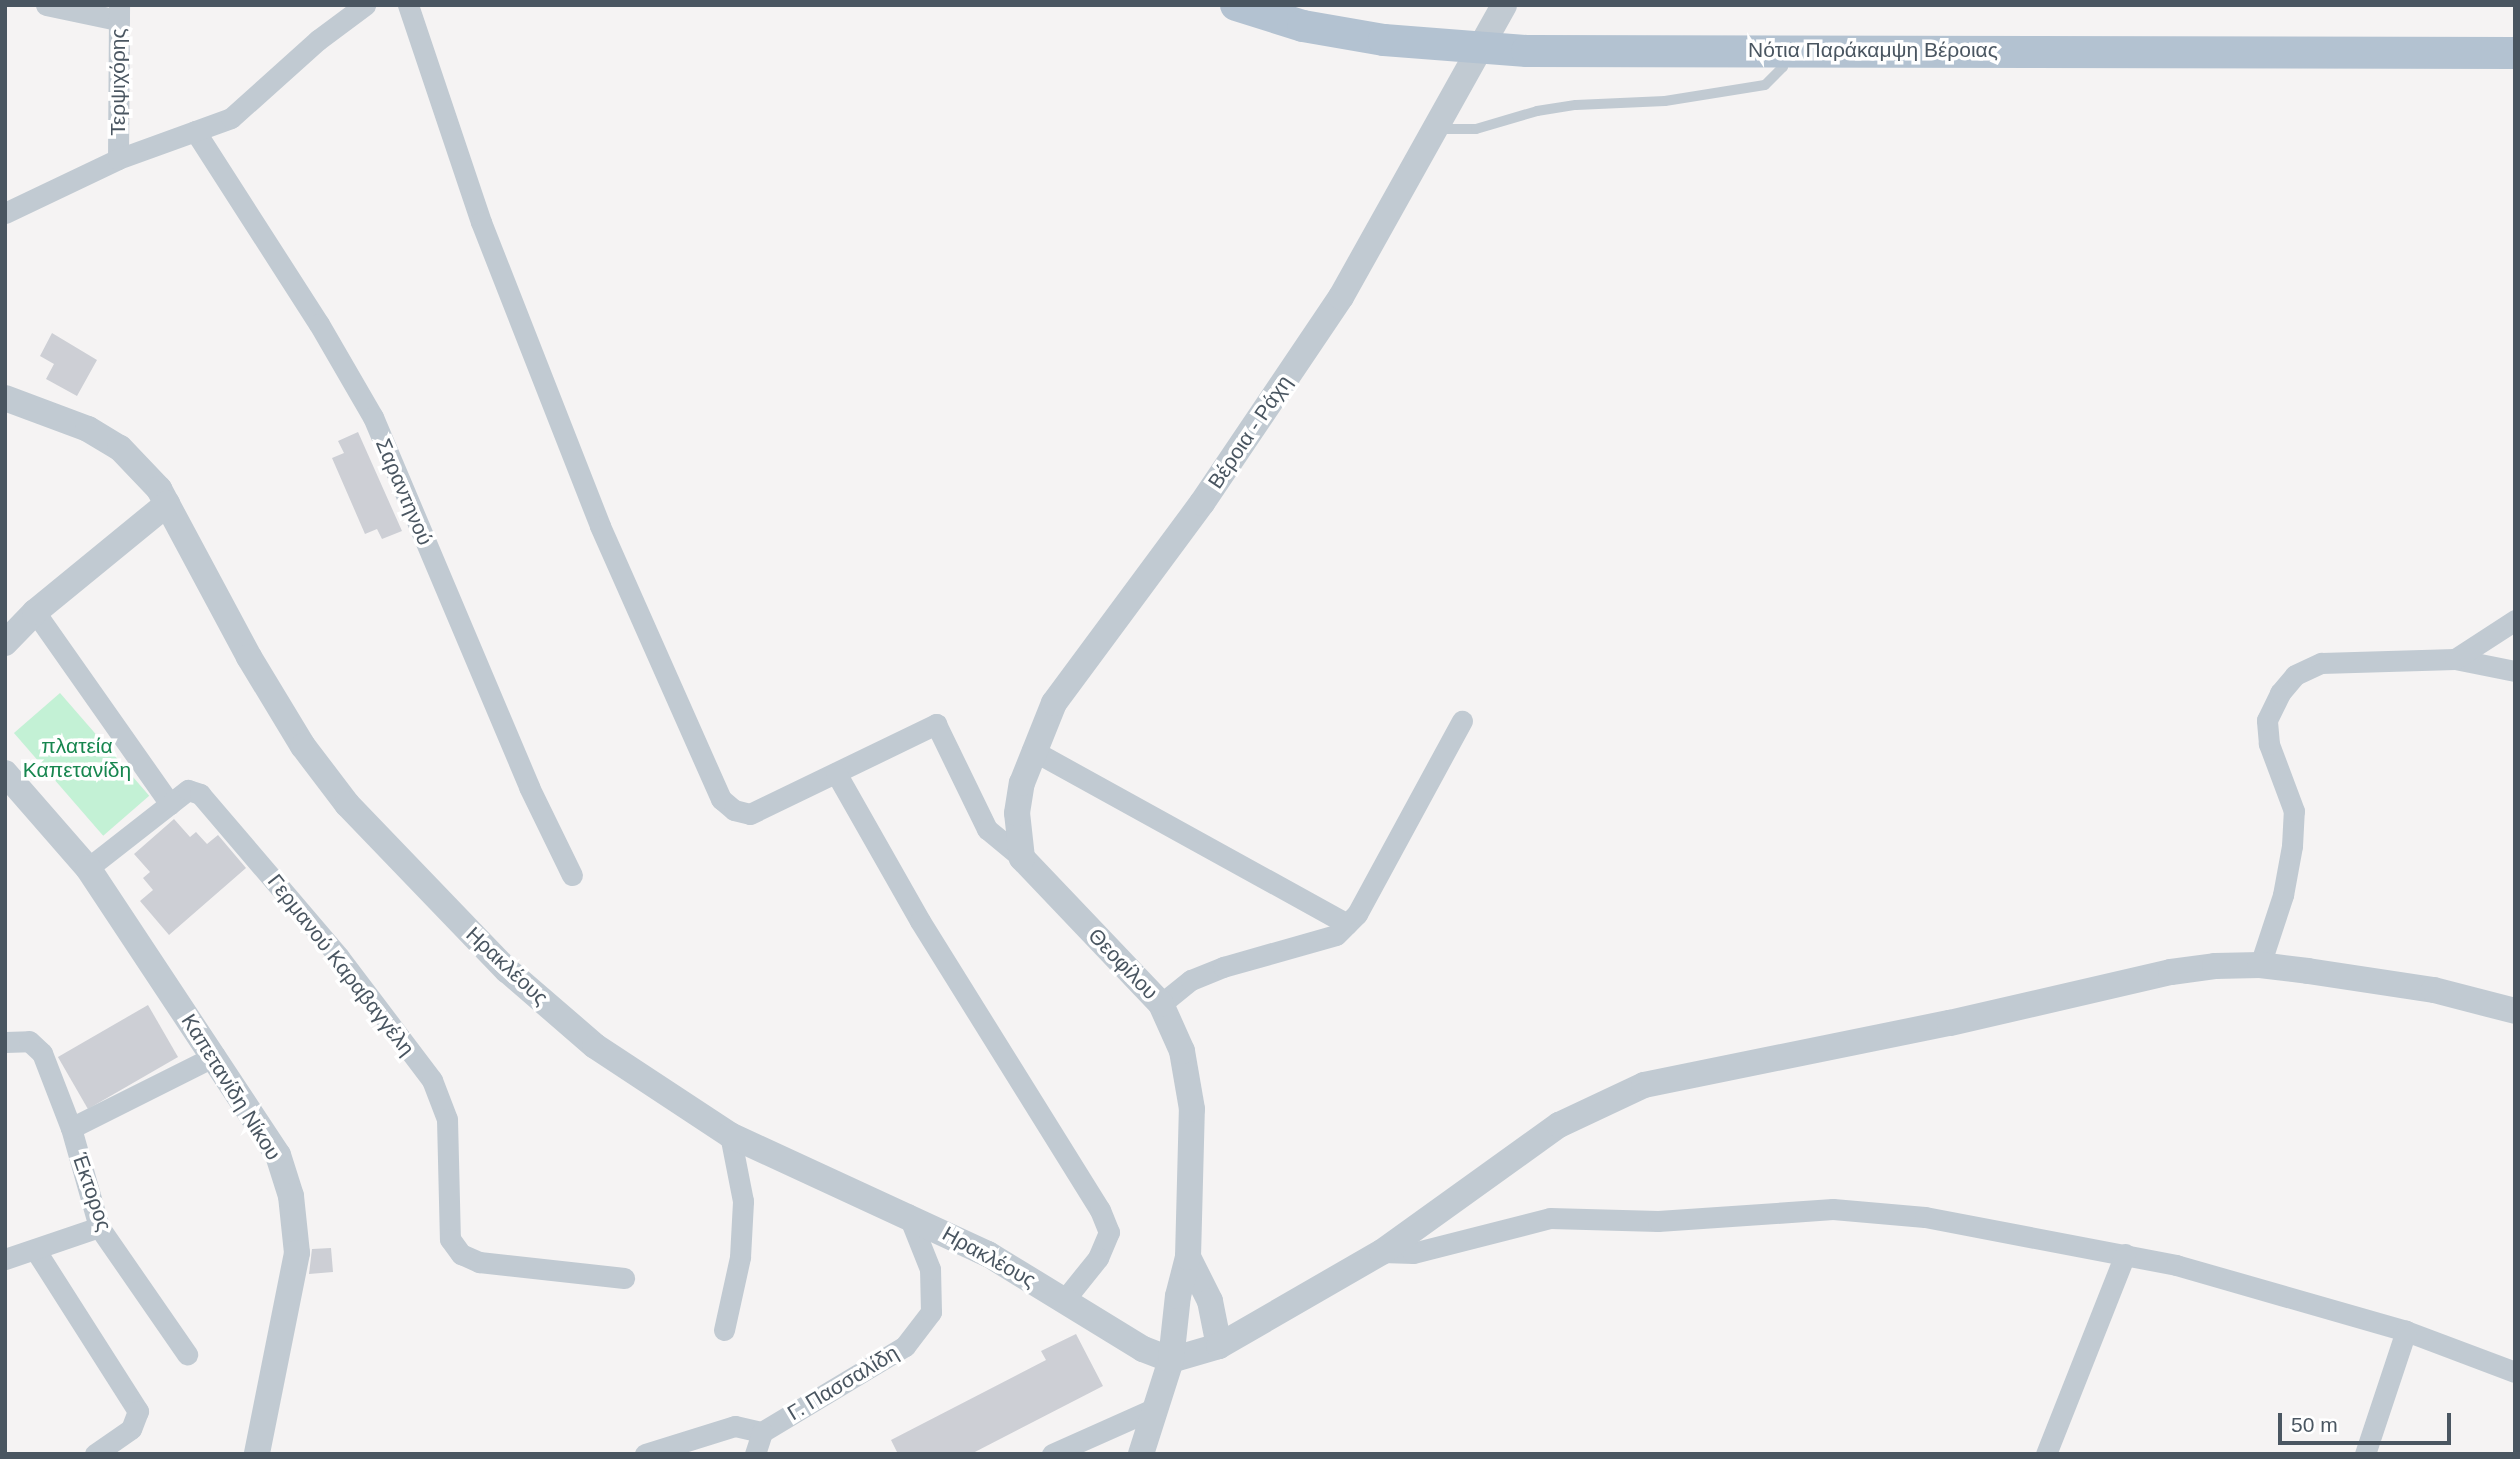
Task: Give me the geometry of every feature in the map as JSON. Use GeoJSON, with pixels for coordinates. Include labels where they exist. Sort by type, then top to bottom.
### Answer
{"type":"FeatureCollection","features":[{"type":"Feature","properties":{"kind":"main road","name":"Νότια Παράκαμψη Βέροιας"},"geometry":{"type":"LineString","coordinates":[[1236,5],[1303,26],[1384,40],[1527,51],[2515,53]]}},
{"type":"Feature","properties":{"kind":"street"},"geometry":{"type":"LineString","coordinates":[[46,5],[118,13]]}},
{"type":"Feature","properties":{"kind":"street"},"geometry":{"type":"LineString","coordinates":[[118,159],[231,118],[318,40],[365,5]]}},
{"type":"Feature","properties":{"kind":"street"},"geometry":{"type":"LineString","coordinates":[[408,5],[481,222],[600,526],[721,799],[734,810],[750,814],[936,724],[987,829],[1022,858]]}},
{"type":"Feature","properties":{"kind":"street","name":"Βέροια - Ράχη"},"geometry":{"type":"LineString","coordinates":[[1022,858],[1017,813],[1032,750],[1054,703],[1202,503],[1341,297],[1452,104],[1504,5]]}},
{"type":"Feature","properties":{"kind":"street","name":"Τερψιχόρης"},"geometry":{"type":"LineString","coordinates":[[5,213],[118,159],[118,13]]}},
{"type":"Feature","properties":{"kind":"street","name":"Σαραντηνού"},"geometry":{"type":"LineString","coordinates":[[195,131],[319,324],[373,417],[528,788],[572,875]]}},
{"type":"Feature","properties":{"kind":"street","name":"Ηρακλέους"},"geometry":{"type":"LineString","coordinates":[[5,398],[88,429],[120,448],[159,489],[249,657],[303,746],[347,804],[507,970],[579,1032],[676,1104],[730,1135],[908,1214],[1065,1299],[1143,1349],[1171,1360]]}},
{"type":"Feature","properties":{"kind":"street"},"geometry":{"type":"LineString","coordinates":[[5,643],[35,612],[167,504]]}},
{"type":"Feature","properties":{"kind":"street"},"geometry":{"type":"LineString","coordinates":[[35,612],[170,804],[88,867]]}},
{"type":"Feature","properties":{"kind":"street"},"geometry":{"type":"LineString","coordinates":[[2455,659],[2515,620]]}},
{"type":"Feature","properties":{"kind":"street"},"geometry":{"type":"LineString","coordinates":[[2259,965],[2283,895],[2292,846],[2294,811],[2269,744],[2267,720],[2280,692],[2295,675],[2321,663],[2455,659],[2515,671]]}},
{"type":"Feature","properties":{"kind":"street"},"geometry":{"type":"LineString","coordinates":[[1161,1004],[1191,980],[1336,935],[1357,914],[1462,721]]}},
{"type":"Feature","properties":{"kind":"street"},"geometry":{"type":"LineString","coordinates":[[1032,750],[1347,924]]}},
{"type":"Feature","properties":{"kind":"street","name":"Καπετανίδη Νίκου"},"geometry":{"type":"LineString","coordinates":[[5,773],[88,867],[278,1155],[291,1196],[297,1253],[257,1454]]}},
{"type":"Feature","properties":{"kind":"street"},"geometry":{"type":"LineString","coordinates":[[836,773],[941,957],[1100,1210],[1109,1232],[1098,1258],[1065,1299]]}},
{"type":"Feature","properties":{"kind":"street","name":"Γερμανού Καραβαγγέλη"},"geometry":{"type":"LineString","coordinates":[[170,804],[188,790],[212,805],[339,957],[432,1080],[447,1119],[450,1239],[461,1254],[478,1262],[624,1278]]}},
{"type":"Feature","properties":{"kind":"street","name":"Θεοφίλου"},"geometry":{"type":"LineString","coordinates":[[1022,858],[1161,1004],[1182,1051],[1192,1109],[1188,1257],[1178,1296],[1171,1360],[1140,1454]]}},
{"type":"Feature","properties":{"kind":"street"},"geometry":{"type":"LineString","coordinates":[[1171,1360],[1219,1346],[1382,1252],[1559,1125],[1644,1085],[1950,1023],[2171,972],[2259,965],[2434,990],[2515,1011]]}},
{"type":"Feature","properties":{"kind":"street","name":"Έκτορος"},"geometry":{"type":"LineString","coordinates":[[5,1042],[29,1041],[42,1053],[71,1128],[99,1227],[187,1354]]}},
{"type":"Feature","properties":{"kind":"street"},"geometry":{"type":"LineString","coordinates":[[71,1128],[215,1056]]}},
{"type":"Feature","properties":{"kind":"street"},"geometry":{"type":"LineString","coordinates":[[723,1330],[740,1257],[743,1201],[730,1135]]}},
{"type":"Feature","properties":{"kind":"street"},"geometry":{"type":"LineString","coordinates":[[1382,1252],[1413,1253],[1550,1218],[1658,1221],[1833,1209],[1925,1217],[2125,1254],[2406,1331],[2515,1372]]}},
{"type":"Feature","properties":{"kind":"street","name":"Γ. Πασσαλίδη"},"geometry":{"type":"LineString","coordinates":[[762,1432],[905,1346],[930,1312],[930,1269],[908,1214]]}},
{"type":"Feature","properties":{"kind":"street"},"geometry":{"type":"LineString","coordinates":[[5,1259],[36,1251],[99,1227]]}},
{"type":"Feature","properties":{"kind":"street"},"geometry":{"type":"LineString","coordinates":[[36,1251],[138,1410],[131,1429],[95,1454]]}},
{"type":"Feature","properties":{"kind":"street"},"geometry":{"type":"LineString","coordinates":[[2046,1454],[2125,1254]]}},
{"type":"Feature","properties":{"kind":"street","name":"Θεοφίλου"},"geometry":{"type":"LineString","coordinates":[[1188,1257],[1210,1301],[1219,1346]]}},
{"type":"Feature","properties":{"kind":"street"},"geometry":{"type":"LineString","coordinates":[[2365,1454],[2406,1331]]}},
{"type":"Feature","properties":{"kind":"street"},"geometry":{"type":"LineString","coordinates":[[1052,1454],[1153,1409]]}},
{"type":"Feature","properties":{"kind":"street"},"geometry":{"type":"LineString","coordinates":[[645,1454],[735,1426],[762,1432],[755,1454]]}},
{"type":"Feature","properties":{"kind":"lane"},"geometry":{"type":"LineString","coordinates":[[1436,129],[1476,129],[1536,111],[1576,105],[1665,101],[1765,85],[1783,67],[1782,50]]}},
{"type":"Feature","properties":{"kind":"green space","name":"πλατεία Καπετανίδη"},"geometry":{"type":"Polygon","coordinates":[[[60,693],[149,796],[103,836],[14,733],[60,693]]]}},
{"type":"Feature","properties":{"kind":"building"},"geometry":{"type":"Polygon","coordinates":[[[52,333],[97,360],[77,396],[46,379],[54,364],[40,356],[52,333]]]}},
{"type":"Feature","properties":{"kind":"building"},"geometry":{"type":"Polygon","coordinates":[[[358,432],[402,531],[382,539],[377,529],[365,534],[332,458],[344,453],[338,441],[358,432]]]}},
{"type":"Feature","properties":{"kind":"building"},"geometry":{"type":"Polygon","coordinates":[[[174,819],[190,837],[196,832],[207,844],[218,835],[246,868],[169,935],[140,901],[153,890],[143,878],[150,872],[134,854],[174,819]]]}},
{"type":"Feature","properties":{"kind":"building"},"geometry":{"type":"Polygon","coordinates":[[[148,1005],[178,1057],[88,1109],[58,1057],[148,1005]]]}},
{"type":"Feature","properties":{"kind":"building"},"geometry":{"type":"Polygon","coordinates":[[[331,1248],[333,1272],[309,1274],[312,1249],[331,1248]]]}},
{"type":"Feature","properties":{"kind":"building"},"geometry":{"type":"Polygon","coordinates":[[[1076,1334],[1103,1386],[971,1454],[898,1454],[891,1440],[1046,1360],[1041,1351],[1076,1334]]]}}]}
